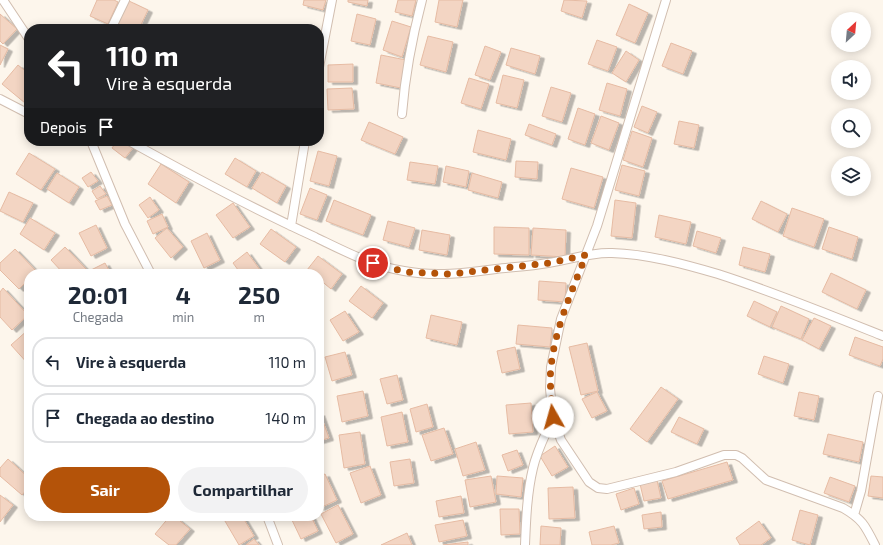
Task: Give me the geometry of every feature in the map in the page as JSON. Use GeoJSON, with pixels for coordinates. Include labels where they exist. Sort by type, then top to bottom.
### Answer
{"type":"FeatureCollection","features":[{"type":"Feature","properties":{"kind":"street"},"geometry":{"type":"LineString","coordinates":[[3,0],[24,32]]}},
{"type":"Feature","properties":{"kind":"street"},"geometry":{"type":"LineString","coordinates":[[113,24],[125,0]]}},
{"type":"Feature","properties":{"kind":"street"},"geometry":{"type":"LineString","coordinates":[[324,41],[332,0]]}},
{"type":"Feature","properties":{"kind":"street"},"geometry":{"type":"LineString","coordinates":[[402,114],[407,67],[422,0]]}},
{"type":"Feature","properties":{"kind":"street"},"geometry":{"type":"LineString","coordinates":[[666,0],[597,226],[561,320],[555,342],[551,367],[550,389],[553,417],[560,440],[590,482],[598,488],[607,489],[676,472],[724,455],[736,455],[742,458],[766,480],[842,508],[854,515],[866,526],[874,545]]}},
{"type":"Feature","properties":{"kind":"street"},"geometry":{"type":"LineString","coordinates":[[0,99],[24,111]]}},
{"type":"Feature","properties":{"kind":"street"},"geometry":{"type":"LineString","coordinates":[[93,146],[125,224],[148,269]]}},
{"type":"Feature","properties":{"kind":"street"},"geometry":{"type":"LineString","coordinates":[[138,146],[207,184],[291,226],[364,260],[381,266],[406,272],[450,274],[549,263],[586,255],[610,253],[637,255],[695,268],[763,289],[883,336]]}},
{"type":"Feature","properties":{"kind":"street"},"geometry":{"type":"LineString","coordinates":[[291,226],[304,146]]}},
{"type":"Feature","properties":{"kind":"street"},"geometry":{"type":"LineString","coordinates":[[854,515],[861,491],[878,396]]}},
{"type":"Feature","properties":{"kind":"street"},"geometry":{"type":"LineString","coordinates":[[524,545],[533,469],[538,451],[553,417]]}},
{"type":"Feature","properties":{"kind":"street"},"geometry":{"type":"LineString","coordinates":[[269,521],[278,545]]}},
{"type":"Feature","properties":{"kind":"building"},"geometry":{"type":"Polygon","coordinates":[[[97,0],[114,0],[118,2],[108,24],[90,16],[97,0]]]}},
{"type":"Feature","properties":{"kind":"building"},"geometry":{"type":"Polygon","coordinates":[[[304,0],[326,0],[323,10],[303,5],[304,0]]]}},
{"type":"Feature","properties":{"kind":"building"},"geometry":{"type":"Polygon","coordinates":[[[348,0],[368,0],[367,6],[348,2],[348,0]]]}},
{"type":"Feature","properties":{"kind":"building"},"geometry":{"type":"Polygon","coordinates":[[[398,0],[416,0],[412,16],[395,12],[398,0]]]}},
{"type":"Feature","properties":{"kind":"building"},"geometry":{"type":"Polygon","coordinates":[[[439,0],[463,0],[457,27],[435,22],[439,0]]]}},
{"type":"Feature","properties":{"kind":"building"},"geometry":{"type":"Polygon","coordinates":[[[564,0],[587,1],[582,18],[561,11],[564,0]]]}},
{"type":"Feature","properties":{"kind":"building"},"geometry":{"type":"Polygon","coordinates":[[[129,1],[148,10],[141,24],[118,24],[129,1]]]}},
{"type":"Feature","properties":{"kind":"building"},"geometry":{"type":"Polygon","coordinates":[[[629,4],[648,13],[635,43],[616,35],[629,4]]]}},
{"type":"Feature","properties":{"kind":"building"},"geometry":{"type":"Polygon","coordinates":[[[0,14],[17,29],[3,44],[0,41],[0,14]]]}},
{"type":"Feature","properties":{"kind":"building"},"geometry":{"type":"Polygon","coordinates":[[[357,14],[376,19],[370,45],[351,41],[357,14]]]}},
{"type":"Feature","properties":{"kind":"building"},"geometry":{"type":"Polygon","coordinates":[[[392,21],[411,27],[402,57],[383,50],[392,21]]]}},
{"type":"Feature","properties":{"kind":"building"},"geometry":{"type":"Polygon","coordinates":[[[428,36],[453,42],[446,72],[420,65],[428,36]]]}},
{"type":"Feature","properties":{"kind":"building"},"geometry":{"type":"Polygon","coordinates":[[[597,40],[617,47],[608,71],[588,64],[597,40]]]}},
{"type":"Feature","properties":{"kind":"building"},"geometry":{"type":"Polygon","coordinates":[[[671,43],[692,51],[683,74],[662,66],[671,43]]]}},
{"type":"Feature","properties":{"kind":"building"},"geometry":{"type":"Polygon","coordinates":[[[0,45],[8,49],[0,65],[0,45]]]}},
{"type":"Feature","properties":{"kind":"building"},"geometry":{"type":"Polygon","coordinates":[[[485,46],[501,52],[490,80],[475,75],[485,46]]]}},
{"type":"Feature","properties":{"kind":"building"},"geometry":{"type":"Polygon","coordinates":[[[511,48],[540,56],[535,74],[506,65],[511,48]]]}},
{"type":"Feature","properties":{"kind":"building"},"geometry":{"type":"Polygon","coordinates":[[[626,51],[639,60],[626,82],[612,73],[626,51]]]}},
{"type":"Feature","properties":{"kind":"building"},"geometry":{"type":"Polygon","coordinates":[[[381,55],[406,60],[401,88],[376,83],[381,55]]]}},
{"type":"Feature","properties":{"kind":"building"},"geometry":{"type":"Polygon","coordinates":[[[353,64],[353,82],[328,82],[328,65],[353,64]]]}},
{"type":"Feature","properties":{"kind":"building"},"geometry":{"type":"Polygon","coordinates":[[[18,65],[24,70],[24,102],[2,84],[18,65]]]}},
{"type":"Feature","properties":{"kind":"building"},"geometry":{"type":"Polygon","coordinates":[[[503,75],[524,80],[517,108],[496,103],[503,75]]]}},
{"type":"Feature","properties":{"kind":"building"},"geometry":{"type":"Polygon","coordinates":[[[469,78],[489,84],[481,109],[461,103],[469,78]]]}},
{"type":"Feature","properties":{"kind":"building"},"geometry":{"type":"Polygon","coordinates":[[[607,83],[627,89],[620,116],[599,110],[607,83]]]}},
{"type":"Feature","properties":{"kind":"building"},"geometry":{"type":"Polygon","coordinates":[[[551,87],[571,93],[562,122],[542,116],[551,87]]]}},
{"type":"Feature","properties":{"kind":"building"},"geometry":{"type":"Polygon","coordinates":[[[352,88],[354,109],[328,110],[327,89],[352,88]]]}},
{"type":"Feature","properties":{"kind":"building"},"geometry":{"type":"Polygon","coordinates":[[[642,106],[657,112],[648,133],[634,127],[642,106]]]}},
{"type":"Feature","properties":{"kind":"building"},"geometry":{"type":"Polygon","coordinates":[[[578,108],[595,114],[585,145],[568,139],[578,108]]]}},
{"type":"Feature","properties":{"kind":"building"},"geometry":{"type":"Polygon","coordinates":[[[601,116],[619,123],[609,150],[591,143],[601,116]]]}},
{"type":"Feature","properties":{"kind":"building"},"geometry":{"type":"Polygon","coordinates":[[[679,121],[699,125],[694,148],[674,144],[679,121]]]}},
{"type":"Feature","properties":{"kind":"building"},"geometry":{"type":"Polygon","coordinates":[[[369,122],[403,137],[395,154],[361,140],[369,122]]]}},
{"type":"Feature","properties":{"kind":"building"},"geometry":{"type":"Polygon","coordinates":[[[529,124],[556,134],[552,145],[525,135],[529,124]]]}},
{"type":"Feature","properties":{"kind":"building"},"geometry":{"type":"Polygon","coordinates":[[[478,130],[511,139],[506,160],[473,152],[478,130]]]}},
{"type":"Feature","properties":{"kind":"building"},"geometry":{"type":"Polygon","coordinates":[[[632,131],[652,138],[643,167],[623,160],[632,131]]]}},
{"type":"Feature","properties":{"kind":"building"},"geometry":{"type":"Polygon","coordinates":[[[113,146],[131,146],[133,148],[125,158],[112,148],[113,146]]]}},
{"type":"Feature","properties":{"kind":"building"},"geometry":{"type":"Polygon","coordinates":[[[318,151],[337,156],[329,186],[310,181],[318,151]]]}},
{"type":"Feature","properties":{"kind":"building"},"geometry":{"type":"Polygon","coordinates":[[[29,153],[55,169],[41,190],[16,174],[29,153]]]}},
{"type":"Feature","properties":{"kind":"building"},"geometry":{"type":"Polygon","coordinates":[[[235,158],[256,171],[247,187],[225,174],[235,158]]]}},
{"type":"Feature","properties":{"kind":"building"},"geometry":{"type":"Polygon","coordinates":[[[516,161],[538,162],[537,179],[515,177],[516,161]]]}},
{"type":"Feature","properties":{"kind":"building"},"geometry":{"type":"Polygon","coordinates":[[[410,162],[438,166],[435,184],[407,180],[410,162]]]}},
{"type":"Feature","properties":{"kind":"building"},"geometry":{"type":"Polygon","coordinates":[[[161,164],[189,182],[176,203],[148,184],[161,164]]]}},
{"type":"Feature","properties":{"kind":"building"},"geometry":{"type":"Polygon","coordinates":[[[622,165],[645,171],[639,196],[615,190],[622,165]]]}},
{"type":"Feature","properties":{"kind":"building"},"geometry":{"type":"Polygon","coordinates":[[[446,166],[469,171],[466,187],[443,182],[446,166]]]}},
{"type":"Feature","properties":{"kind":"building"},"geometry":{"type":"Polygon","coordinates":[[[571,168],[603,177],[594,208],[562,199],[571,168]]]}},
{"type":"Feature","properties":{"kind":"building"},"geometry":{"type":"Polygon","coordinates":[[[91,172],[98,181],[88,187],[82,178],[91,172]]]}},
{"type":"Feature","properties":{"kind":"building"},"geometry":{"type":"Polygon","coordinates":[[[262,172],[286,186],[277,203],[252,188],[262,172]]]}},
{"type":"Feature","properties":{"kind":"building"},"geometry":{"type":"Polygon","coordinates":[[[57,173],[79,187],[69,203],[47,189],[57,173]]]}},
{"type":"Feature","properties":{"kind":"building"},"geometry":{"type":"Polygon","coordinates":[[[472,173],[502,182],[498,198],[468,190],[472,173]]]}},
{"type":"Feature","properties":{"kind":"building"},"geometry":{"type":"Polygon","coordinates":[[[100,186],[106,194],[97,199],[92,191],[100,186]]]}},
{"type":"Feature","properties":{"kind":"building"},"geometry":{"type":"Polygon","coordinates":[[[310,188],[327,195],[317,220],[300,214],[310,188]]]}},
{"type":"Feature","properties":{"kind":"building"},"geometry":{"type":"Polygon","coordinates":[[[9,192],[33,203],[23,222],[0,211],[9,192]]]}},
{"type":"Feature","properties":{"kind":"building"},"geometry":{"type":"Polygon","coordinates":[[[107,196],[112,205],[100,210],[95,201],[107,196]]]}},
{"type":"Feature","properties":{"kind":"building"},"geometry":{"type":"Polygon","coordinates":[[[150,197],[159,210],[148,218],[139,205],[150,197]]]}},
{"type":"Feature","properties":{"kind":"building"},"geometry":{"type":"Polygon","coordinates":[[[334,200],[371,215],[363,235],[326,221],[334,200]]]}},
{"type":"Feature","properties":{"kind":"building"},"geometry":{"type":"Polygon","coordinates":[[[615,200],[636,203],[632,238],[611,236],[615,200]]]}},
{"type":"Feature","properties":{"kind":"building"},"geometry":{"type":"Polygon","coordinates":[[[761,201],[787,214],[778,232],[752,219],[761,201]]]}},
{"type":"Feature","properties":{"kind":"building"},"geometry":{"type":"Polygon","coordinates":[[[233,203],[250,227],[233,238],[216,215],[233,203]]]}},
{"type":"Feature","properties":{"kind":"building"},"geometry":{"type":"Polygon","coordinates":[[[792,208],[824,219],[814,247],[783,236],[792,208]]]}},
{"type":"Feature","properties":{"kind":"building"},"geometry":{"type":"Polygon","coordinates":[[[162,214],[168,227],[153,234],[147,221],[162,214]]]}},
{"type":"Feature","properties":{"kind":"building"},"geometry":{"type":"Polygon","coordinates":[[[659,215],[691,222],[686,244],[655,237],[659,215]]]}},
{"type":"Feature","properties":{"kind":"building"},"geometry":{"type":"Polygon","coordinates":[[[30,218],[55,233],[44,250],[20,234],[30,218]]]}},
{"type":"Feature","properties":{"kind":"building"},"geometry":{"type":"Polygon","coordinates":[[[388,221],[415,228],[409,247],[383,240],[388,221]]]}},
{"type":"Feature","properties":{"kind":"building"},"geometry":{"type":"Polygon","coordinates":[[[96,225],[107,248],[91,256],[79,233],[96,225]]]}},
{"type":"Feature","properties":{"kind":"building"},"geometry":{"type":"Polygon","coordinates":[[[494,227],[529,228],[529,255],[494,254],[494,227]]]}},
{"type":"Feature","properties":{"kind":"building"},"geometry":{"type":"Polygon","coordinates":[[[829,227],[858,237],[852,259],[822,249],[829,227]]]}},
{"type":"Feature","properties":{"kind":"building"},"geometry":{"type":"Polygon","coordinates":[[[167,228],[183,247],[171,258],[155,238],[167,228]]]}},
{"type":"Feature","properties":{"kind":"building"},"geometry":{"type":"Polygon","coordinates":[[[533,228],[566,230],[565,257],[531,255],[533,228]]]}},
{"type":"Feature","properties":{"kind":"building"},"geometry":{"type":"Polygon","coordinates":[[[271,229],[296,247],[285,262],[260,244],[271,229]]]}},
{"type":"Feature","properties":{"kind":"building"},"geometry":{"type":"Polygon","coordinates":[[[422,230],[450,235],[447,255],[419,250],[422,230]]]}},
{"type":"Feature","properties":{"kind":"building"},"geometry":{"type":"Polygon","coordinates":[[[697,231],[721,238],[716,253],[693,246],[697,231]]]}},
{"type":"Feature","properties":{"kind":"building"},"geometry":{"type":"Polygon","coordinates":[[[207,233],[220,260],[204,268],[191,241],[207,233]]]}},
{"type":"Feature","properties":{"kind":"building"},"geometry":{"type":"Polygon","coordinates":[[[65,247],[86,269],[59,269],[51,260],[65,247]]]}},
{"type":"Feature","properties":{"kind":"building"},"geometry":{"type":"Polygon","coordinates":[[[743,247],[770,254],[765,272],[739,265],[743,247]]]}},
{"type":"Feature","properties":{"kind":"building"},"geometry":{"type":"Polygon","coordinates":[[[15,249],[34,269],[24,269],[24,284],[19,289],[0,270],[0,263],[15,249]]]}},
{"type":"Feature","properties":{"kind":"building"},"geometry":{"type":"Polygon","coordinates":[[[247,252],[259,269],[237,269],[233,263],[247,252]]]}},
{"type":"Feature","properties":{"kind":"building"},"geometry":{"type":"Polygon","coordinates":[[[318,256],[342,274],[331,289],[324,283],[324,269],[308,269],[318,256]]]}},
{"type":"Feature","properties":{"kind":"building"},"geometry":{"type":"Polygon","coordinates":[[[105,263],[108,269],[93,269],[105,263]]]}},
{"type":"Feature","properties":{"kind":"building"},"geometry":{"type":"Polygon","coordinates":[[[831,273],[866,290],[857,309],[822,292],[831,273]]]}},
{"type":"Feature","properties":{"kind":"building"},"geometry":{"type":"Polygon","coordinates":[[[539,281],[566,283],[565,302],[538,300],[539,281]]]}},
{"type":"Feature","properties":{"kind":"building"},"geometry":{"type":"Polygon","coordinates":[[[361,286],[383,303],[372,318],[349,301],[361,286]]]}},
{"type":"Feature","properties":{"kind":"building"},"geometry":{"type":"Polygon","coordinates":[[[3,288],[24,311],[24,319],[12,330],[0,317],[0,292],[3,288]]]}},
{"type":"Feature","properties":{"kind":"building"},"geometry":{"type":"Polygon","coordinates":[[[754,301],[777,312],[770,327],[747,316],[754,301]]]}},
{"type":"Feature","properties":{"kind":"building"},"geometry":{"type":"Polygon","coordinates":[[[781,306],[809,319],[801,339],[772,327],[781,306]]]}},
{"type":"Feature","properties":{"kind":"building"},"geometry":{"type":"Polygon","coordinates":[[[345,311],[359,332],[343,341],[330,320],[345,311]]]}},
{"type":"Feature","properties":{"kind":"building"},"geometry":{"type":"Polygon","coordinates":[[[431,315],[462,322],[457,345],[426,338],[431,315]]]}},
{"type":"Feature","properties":{"kind":"building"},"geometry":{"type":"Polygon","coordinates":[[[814,318],[831,326],[819,349],[802,340],[814,318]]]}},
{"type":"Feature","properties":{"kind":"building"},"geometry":{"type":"Polygon","coordinates":[[[518,325],[552,328],[550,347],[516,344],[518,325]]]}},
{"type":"Feature","properties":{"kind":"building"},"geometry":{"type":"Polygon","coordinates":[[[24,333],[24,359],[11,345],[24,333]]]}},
{"type":"Feature","properties":{"kind":"building"},"geometry":{"type":"Polygon","coordinates":[[[855,337],[883,347],[883,359],[880,366],[849,355],[855,337]]]}},
{"type":"Feature","properties":{"kind":"building"},"geometry":{"type":"Polygon","coordinates":[[[587,343],[598,391],[581,395],[569,347],[587,343]]]}},
{"type":"Feature","properties":{"kind":"building"},"geometry":{"type":"Polygon","coordinates":[[[515,347],[520,369],[502,373],[497,351],[515,347]]]}},
{"type":"Feature","properties":{"kind":"building"},"geometry":{"type":"Polygon","coordinates":[[[345,352],[352,375],[332,381],[325,357],[345,352]]]}},
{"type":"Feature","properties":{"kind":"building"},"geometry":{"type":"Polygon","coordinates":[[[764,356],[789,364],[783,383],[758,374],[764,356]]]}},
{"type":"Feature","properties":{"kind":"building"},"geometry":{"type":"Polygon","coordinates":[[[397,375],[403,400],[387,404],[380,379],[397,375]]]}},
{"type":"Feature","properties":{"kind":"building"},"geometry":{"type":"Polygon","coordinates":[[[661,387],[678,399],[647,442],[630,429],[661,387]]]}},
{"type":"Feature","properties":{"kind":"building"},"geometry":{"type":"Polygon","coordinates":[[[363,391],[368,416],[342,422],[337,396],[363,391]]]}},
{"type":"Feature","properties":{"kind":"building"},"geometry":{"type":"Polygon","coordinates":[[[597,392],[607,411],[592,418],[582,399],[597,392]]]}},
{"type":"Feature","properties":{"kind":"building"},"geometry":{"type":"Polygon","coordinates":[[[799,392],[819,396],[814,420],[794,416],[799,392]]]}},
{"type":"Feature","properties":{"kind":"building"},"geometry":{"type":"Polygon","coordinates":[[[531,403],[533,432],[509,434],[506,405],[531,403]]]}},
{"type":"Feature","properties":{"kind":"building"},"geometry":{"type":"Polygon","coordinates":[[[427,404],[433,427],[416,432],[410,409],[427,404]]]}},
{"type":"Feature","properties":{"kind":"building"},"geometry":{"type":"Polygon","coordinates":[[[402,412],[408,442],[387,446],[381,417],[402,412]]]}},
{"type":"Feature","properties":{"kind":"building"},"geometry":{"type":"Polygon","coordinates":[[[679,417],[704,429],[697,444],[671,432],[679,417]]]}},
{"type":"Feature","properties":{"kind":"building"},"geometry":{"type":"Polygon","coordinates":[[[324,424],[329,438],[324,440],[324,424]]]}},
{"type":"Feature","properties":{"kind":"building"},"geometry":{"type":"Polygon","coordinates":[[[444,428],[453,454],[431,461],[422,435],[444,428]]]}},
{"type":"Feature","properties":{"kind":"building"},"geometry":{"type":"Polygon","coordinates":[[[360,432],[365,464],[344,468],[339,435],[360,432]]]}},
{"type":"Feature","properties":{"kind":"building"},"geometry":{"type":"Polygon","coordinates":[[[828,434],[863,442],[859,462],[823,454],[828,434]]]}},
{"type":"Feature","properties":{"kind":"building"},"geometry":{"type":"Polygon","coordinates":[[[476,442],[485,470],[463,476],[455,449],[476,442]]]}},
{"type":"Feature","properties":{"kind":"building"},"geometry":{"type":"Polygon","coordinates":[[[555,446],[568,467],[552,476],[540,456],[555,446]]]}},
{"type":"Feature","properties":{"kind":"building"},"geometry":{"type":"Polygon","coordinates":[[[517,450],[523,465],[508,471],[502,455],[517,450]]]}},
{"type":"Feature","properties":{"kind":"building"},"geometry":{"type":"Polygon","coordinates":[[[8,459],[24,473],[24,493],[22,495],[0,476],[0,468],[8,459]]]}},
{"type":"Feature","properties":{"kind":"building"},"geometry":{"type":"Polygon","coordinates":[[[410,459],[414,483],[394,486],[390,462],[410,459]]]}},
{"type":"Feature","properties":{"kind":"building"},"geometry":{"type":"Polygon","coordinates":[[[727,462],[733,480],[668,499],[662,481],[727,462]]]}},
{"type":"Feature","properties":{"kind":"building"},"geometry":{"type":"Polygon","coordinates":[[[370,466],[381,495],[361,503],[350,473],[370,466]]]}},
{"type":"Feature","properties":{"kind":"building"},"geometry":{"type":"Polygon","coordinates":[[[324,474],[337,500],[324,506],[324,474]]]}},
{"type":"Feature","properties":{"kind":"building"},"geometry":{"type":"Polygon","coordinates":[[[491,476],[496,502],[470,507],[465,480],[491,476]]]}},
{"type":"Feature","properties":{"kind":"building"},"geometry":{"type":"Polygon","coordinates":[[[497,476],[523,478],[521,497],[496,494],[497,476]]]}},
{"type":"Feature","properties":{"kind":"building"},"geometry":{"type":"Polygon","coordinates":[[[871,476],[883,477],[883,498],[868,496],[871,476]]]}},
{"type":"Feature","properties":{"kind":"building"},"geometry":{"type":"Polygon","coordinates":[[[830,477],[855,486],[849,502],[824,493],[830,477]]]}},
{"type":"Feature","properties":{"kind":"building"},"geometry":{"type":"Polygon","coordinates":[[[657,480],[661,498],[644,501],[640,484],[657,480]]]}},
{"type":"Feature","properties":{"kind":"building"},"geometry":{"type":"Polygon","coordinates":[[[573,487],[575,518],[549,519],[548,488],[573,487]]]}},
{"type":"Feature","properties":{"kind":"building"},"geometry":{"type":"Polygon","coordinates":[[[634,488],[639,504],[621,510],[616,494],[634,488]]]}},
{"type":"Feature","properties":{"kind":"building"},"geometry":{"type":"Polygon","coordinates":[[[0,495],[13,505],[0,522],[0,495]]]}},
{"type":"Feature","properties":{"kind":"building"},"geometry":{"type":"Polygon","coordinates":[[[461,496],[464,513],[439,517],[436,501],[461,496]]]}},
{"type":"Feature","properties":{"kind":"building"},"geometry":{"type":"Polygon","coordinates":[[[338,505],[353,534],[336,543],[324,520],[324,512],[338,505]]]}},
{"type":"Feature","properties":{"kind":"building"},"geometry":{"type":"Polygon","coordinates":[[[500,509],[519,509],[520,534],[501,535],[500,509]]]}},
{"type":"Feature","properties":{"kind":"building"},"geometry":{"type":"Polygon","coordinates":[[[800,510],[818,515],[810,545],[792,540],[800,510]]]}},
{"type":"Feature","properties":{"kind":"building"},"geometry":{"type":"Polygon","coordinates":[[[661,512],[662,527],[644,529],[642,515],[661,512]]]}},
{"type":"Feature","properties":{"kind":"building"},"geometry":{"type":"Polygon","coordinates":[[[463,520],[467,536],[439,542],[435,525],[463,520]]]}},
{"type":"Feature","properties":{"kind":"building"},"geometry":{"type":"Polygon","coordinates":[[[166,521],[180,521],[190,529],[176,545],[169,545],[155,534],[166,521]]]}},
{"type":"Feature","properties":{"kind":"building"},"geometry":{"type":"Polygon","coordinates":[[[225,521],[245,521],[254,536],[239,545],[225,521]]]}},
{"type":"Feature","properties":{"kind":"building"},"geometry":{"type":"Polygon","coordinates":[[[292,521],[313,521],[318,531],[301,539],[292,521]]]}},
{"type":"Feature","properties":{"kind":"building"},"geometry":{"type":"Polygon","coordinates":[[[759,521],[771,538],[761,545],[740,545],[736,538],[759,521]]]}},
{"type":"Feature","properties":{"kind":"building"},"geometry":{"type":"Polygon","coordinates":[[[541,526],[561,528],[560,545],[540,545],[541,526]]]}},
{"type":"Feature","properties":{"kind":"building"},"geometry":{"type":"Polygon","coordinates":[[[614,526],[619,543],[611,545],[592,545],[589,532],[614,526]]]}},
{"type":"Feature","properties":{"kind":"building"},"geometry":{"type":"Polygon","coordinates":[[[407,533],[412,545],[381,545],[407,533]]]}},
{"type":"Feature","properties":{"kind":"building"},"geometry":{"type":"Polygon","coordinates":[[[254,539],[259,545],[246,545],[254,539]]]}},
{"type":"Feature","properties":{"kind":"building"},"geometry":{"type":"Polygon","coordinates":[[[468,542],[468,545],[443,545],[468,542]]]}},
{"type":"Feature","properties":{"kind":"route"},"geometry":{"type":"LineString","coordinates":[[373,263],[406,272],[450,274],[549,263],[586,255],[561,320],[555,342],[551,367],[550,389],[553,417]]}}]}
